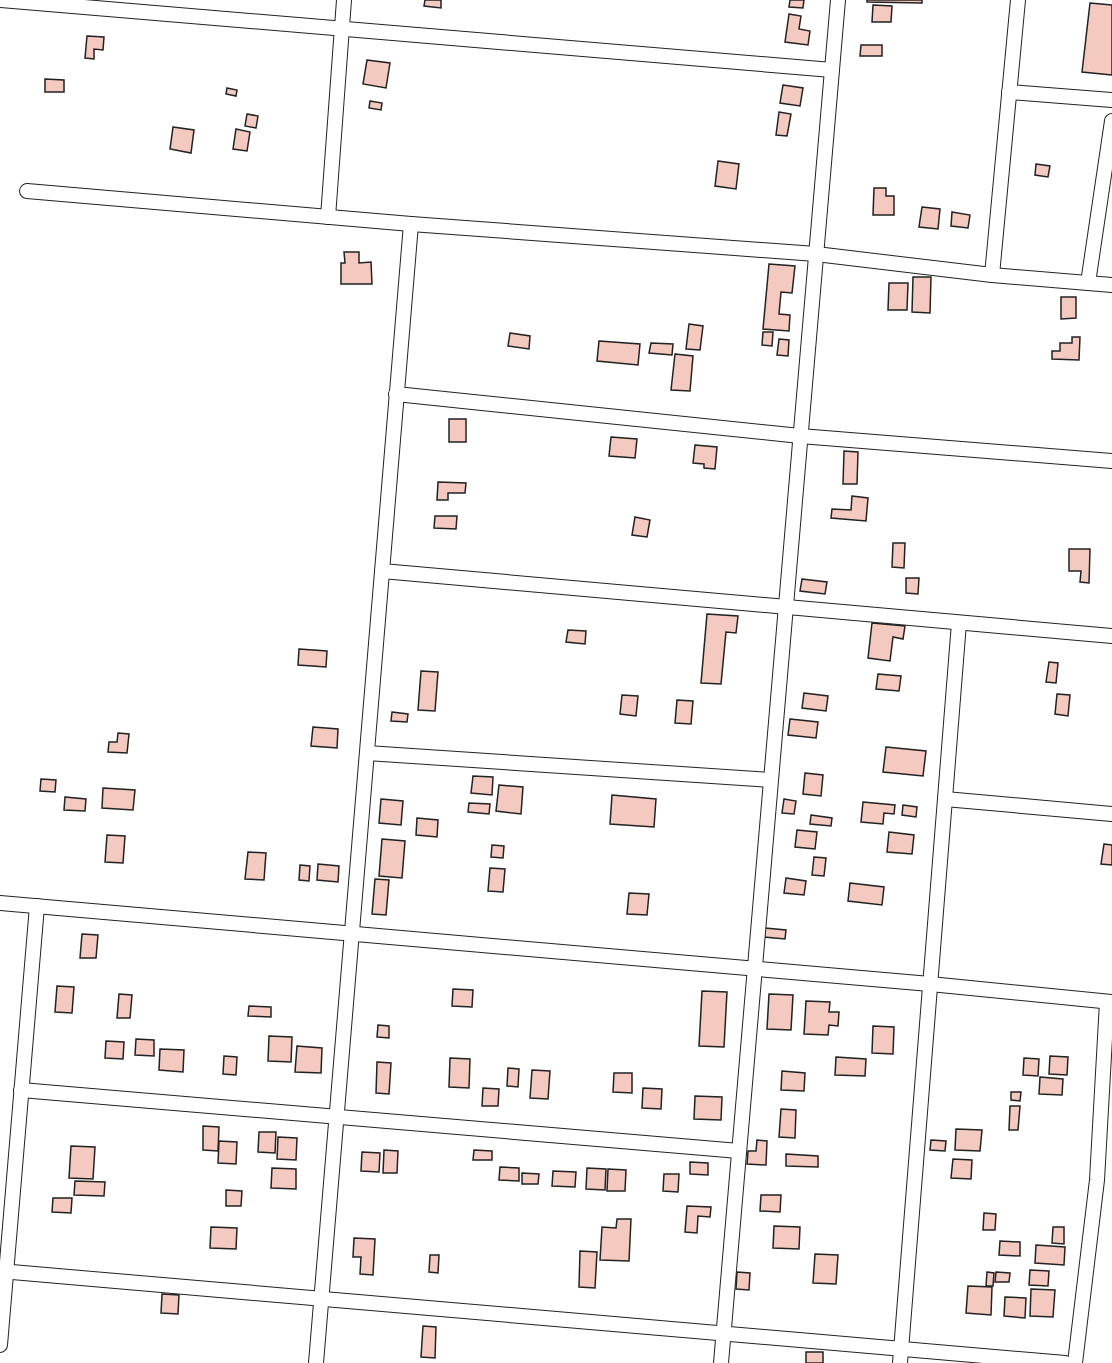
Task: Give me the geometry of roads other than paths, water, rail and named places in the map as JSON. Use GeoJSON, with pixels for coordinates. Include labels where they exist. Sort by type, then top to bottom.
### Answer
{"type":"FeatureCollection","features":[{"type":"Feature","properties":{"kind":"street"},"geometry":{"type":"LineString","coordinates":[[1,0],[48,2],[832,70]]}},
{"type":"Feature","properties":{"kind":"street"},"geometry":{"type":"LineString","coordinates":[[328,217],[344,0]]}},
{"type":"Feature","properties":{"kind":"street"},"geometry":{"type":"LineString","coordinates":[[722,1363],[838,0]]}},
{"type":"Feature","properties":{"kind":"street"},"geometry":{"type":"LineString","coordinates":[[992,275],[1018,0]]}},
{"type":"Feature","properties":{"kind":"street"},"geometry":{"type":"LineString","coordinates":[[1010,92],[1112,100]]}},
{"type":"Feature","properties":{"kind":"street"},"geometry":{"type":"LineString","coordinates":[[1088,283],[1112,121]]}},
{"type":"Feature","properties":{"kind":"street"},"geometry":{"type":"LineString","coordinates":[[27,191],[411,224],[816,254],[992,275],[1112,285]]}},
{"type":"Feature","properties":{"kind":"street"},"geometry":{"type":"LineString","coordinates":[[316,1363],[411,224]]}},
{"type":"Feature","properties":{"kind":"street"},"geometry":{"type":"LineString","coordinates":[[396,394],[800,436],[1112,461]]}},
{"type":"Feature","properties":{"kind":"street"},"geometry":{"type":"LineString","coordinates":[[382,571],[1112,636]]}},
{"type":"Feature","properties":{"kind":"street"},"geometry":{"type":"LineString","coordinates":[[900,1363],[959,623]]}},
{"type":"Feature","properties":{"kind":"street"},"geometry":{"type":"LineString","coordinates":[[367,753],[770,780]]}},
{"type":"Feature","properties":{"kind":"street"},"geometry":{"type":"LineString","coordinates":[[945,799],[1112,813]]}},
{"type":"Feature","properties":{"kind":"street"},"geometry":{"type":"LineString","coordinates":[[0,903],[930,984],[1110,1002],[1097,1180],[1075,1363]]}},
{"type":"Feature","properties":{"kind":"street"},"geometry":{"type":"LineString","coordinates":[[0,1345],[3,1271],[37,906]]}},
{"type":"Feature","properties":{"kind":"street"},"geometry":{"type":"LineString","coordinates":[[21,1090],[739,1151]]}},
{"type":"Feature","properties":{"kind":"street"},"geometry":{"type":"LineString","coordinates":[[3,1271],[1065,1363]]}}]}
